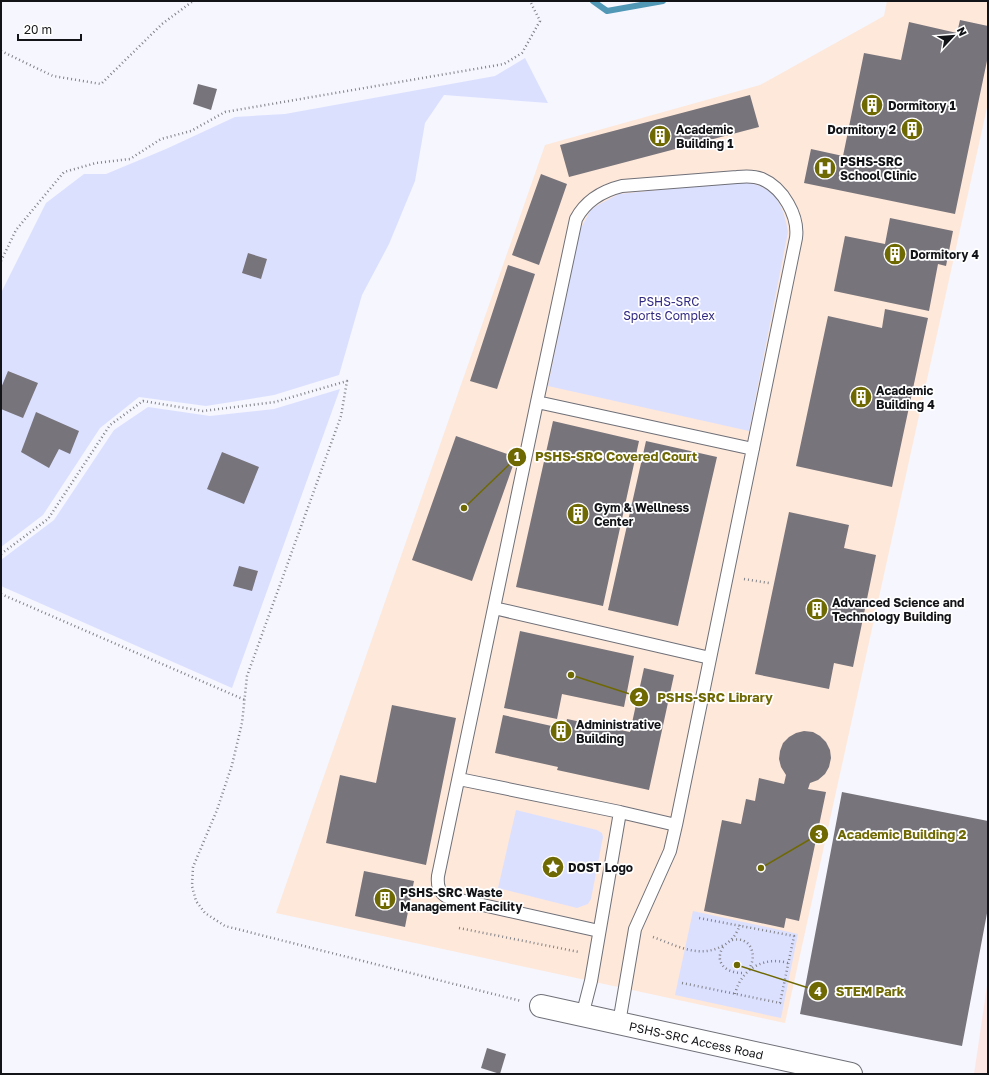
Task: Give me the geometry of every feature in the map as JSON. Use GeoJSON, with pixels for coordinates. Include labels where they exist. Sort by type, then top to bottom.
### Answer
{"type":"FeatureCollection","features":[{"type":"Feature","properties":{"kind":"street","name":"PSHS-SRC Access Road"},"geometry":{"type":"LineString","coordinates":[[541,1006],[851,1074]]}},
{"type":"Feature","properties":{"kind":"lane"},"geometry":{"type":"LineString","coordinates":[[599,931],[447,898],[441,893],[437,883],[576,219],[584,206],[602,194],[622,186],[737,176],[755,177],[766,182],[781,193],[795,221],[797,232],[676,825],[670,850],[635,929],[619,1023]]}},
{"type":"Feature","properties":{"kind":"lane"},"geometry":{"type":"LineString","coordinates":[[537,402],[753,449]]}},
{"type":"Feature","properties":{"kind":"lane"},"geometry":{"type":"LineString","coordinates":[[494,608],[710,658]]}},
{"type":"Feature","properties":{"kind":"lane"},"geometry":{"type":"LineString","coordinates":[[459,779],[676,825]]}},
{"type":"Feature","properties":{"kind":"lane"},"geometry":{"type":"LineString","coordinates":[[582,1016],[591,981],[620,812]]}},
{"type":"Feature","properties":{"kind":"path"},"geometry":{"type":"LineString","coordinates":[[1,51],[53,76],[101,84],[162,24],[193,1]]}},
{"type":"Feature","properties":{"kind":"path"},"geometry":{"type":"LineString","coordinates":[[1,261],[16,230],[64,172],[96,163],[130,159],[161,139],[191,131],[226,112],[504,64],[522,54],[540,21],[530,1]]}},
{"type":"Feature","properties":{"kind":"path"},"geometry":{"type":"LineString","coordinates":[[1,554],[48,519],[110,425],[143,401],[203,411],[275,402],[347,381],[341,416],[247,676],[242,723],[232,765],[217,810],[193,867],[192,886],[196,901],[205,913],[225,926],[541,1006]]}},
{"type":"Feature","properties":{"kind":"path"},"geometry":{"type":"LineString","coordinates":[[744,579],[769,583]]}},
{"type":"Feature","properties":{"kind":"path"},"geometry":{"type":"LineString","coordinates":[[1,594],[245,700]]}},
{"type":"Feature","properties":{"kind":"path"},"geometry":{"type":"LineString","coordinates":[[682,983],[780,1003],[794,936],[699,918]]}},
{"type":"Feature","properties":{"kind":"path"},"geometry":{"type":"LineString","coordinates":[[653,937],[696,952],[709,952],[725,945],[731,940],[740,926]]}},
{"type":"Feature","properties":{"kind":"path"},"geometry":{"type":"LineString","coordinates":[[459,928],[595,955]]}},
{"type":"Feature","properties":{"kind":"path"},"geometry":{"type":"LineString","coordinates":[[731,940],[740,939],[745,942],[752,950],[754,955],[753,961],[739,983],[735,994]]}},
{"type":"Feature","properties":{"kind":"path"},"geometry":{"type":"LineString","coordinates":[[725,945],[720,953],[720,958],[725,968],[730,972],[746,972],[756,965],[770,961],[781,961],[788,963]]}},
{"type":"Feature","properties":{"kind":"shaded area"},"geometry":{"type":"Polygon","coordinates":[[[887,1],[988,1],[988,103],[785,1023],[276,913],[545,145],[760,85],[884,16],[887,1]]]}},
{"type":"Feature","properties":{"kind":"shaded area"},"geometry":{"type":"Polygon","coordinates":[[[988,979],[988,1074],[974,1074],[988,979]]]}},
{"type":"Feature","properties":{"kind":"green space"},"geometry":{"type":"Polygon","coordinates":[[[525,58],[548,103],[444,95],[425,123],[415,181],[389,244],[362,295],[339,375],[274,395],[206,406],[139,397],[100,428],[43,515],[1,547],[1,293],[46,203],[84,174],[106,174],[166,149],[235,117],[285,114],[495,76],[525,58]]]}},
{"type":"Feature","properties":{"kind":"green space","name":"PSHS-SRC Sports Complex"},"geometry":{"type":"Polygon","coordinates":[[[738,182],[750,183],[759,186],[774,196],[783,211],[788,232],[749,431],[548,386],[580,230],[590,211],[596,206],[619,194],[738,182]]]}},
{"type":"Feature","properties":{"kind":"green space"},"geometry":{"type":"Polygon","coordinates":[[[340,389],[232,688],[1,586],[1,560],[54,520],[114,430],[148,407],[210,416],[274,409],[340,389]]]}},
{"type":"Feature","properties":{"kind":"green space"},"geometry":{"type":"Polygon","coordinates":[[[516,810],[597,830],[602,833],[603,837],[591,899],[588,904],[577,908],[498,888],[516,810]]]}},
{"type":"Feature","properties":{"kind":"green space"},"geometry":{"type":"Polygon","coordinates":[[[693,911],[798,934],[781,1018],[675,995],[693,911]]]}},
{"type":"Feature","properties":{"kind":"building"},"geometry":{"type":"Polygon","coordinates":[[[960,20],[988,26],[988,56],[955,214],[804,183],[811,149],[843,156],[864,53],[901,60],[909,22],[957,33],[960,20]]]}},
{"type":"Feature","properties":{"kind":"building"},"geometry":{"type":"Polygon","coordinates":[[[198,84],[217,89],[211,110],[193,104],[198,84]]]}},
{"type":"Feature","properties":{"kind":"building","name":"Academic Building 1"},"geometry":{"type":"Polygon","coordinates":[[[750,95],[759,127],[569,177],[560,145],[750,95]]]}},
{"type":"Feature","properties":{"kind":"building"},"geometry":{"type":"Polygon","coordinates":[[[541,174],[567,184],[539,265],[512,255],[541,174]]]}},
{"type":"Feature","properties":{"kind":"building","name":"Dormitory 4"},"geometry":{"type":"Polygon","coordinates":[[[890,218],[953,231],[946,266],[938,264],[929,311],[834,291],[845,236],[885,244],[890,218]]]}},
{"type":"Feature","properties":{"kind":"building"},"geometry":{"type":"Polygon","coordinates":[[[248,253],[267,259],[261,279],[242,273],[248,253]]]}},
{"type":"Feature","properties":{"kind":"building"},"geometry":{"type":"Polygon","coordinates":[[[508,265],[535,274],[497,389],[470,381],[508,265]]]}},
{"type":"Feature","properties":{"kind":"building","name":"Academic Building 4"},"geometry":{"type":"Polygon","coordinates":[[[885,309],[928,318],[892,487],[796,466],[828,316],[882,328],[885,309]]]}},
{"type":"Feature","properties":{"kind":"building"},"geometry":{"type":"Polygon","coordinates":[[[8,371],[38,383],[23,418],[1,409],[1,388],[8,371]]]}},
{"type":"Feature","properties":{"kind":"building"},"geometry":{"type":"Polygon","coordinates":[[[36,412],[79,431],[70,454],[59,449],[49,468],[21,452],[36,412]]]}},
{"type":"Feature","properties":{"kind":"building","name":"Gym & Wellness Center"},"geometry":{"type":"Polygon","coordinates":[[[553,421],[639,441],[603,606],[516,587],[553,421]]]}},
{"type":"Feature","properties":{"kind":"building"},"geometry":{"type":"Polygon","coordinates":[[[456,436],[516,457],[472,581],[412,560],[456,436]]]}},
{"type":"Feature","properties":{"kind":"building"},"geometry":{"type":"Polygon","coordinates":[[[646,441],[717,457],[678,626],[608,610],[646,441]]]}},
{"type":"Feature","properties":{"kind":"building"},"geometry":{"type":"Polygon","coordinates":[[[222,452],[259,467],[244,504],[207,489],[222,452]]]}},
{"type":"Feature","properties":{"kind":"building","name":"Advanced Science and Technology Building"},"geometry":{"type":"Polygon","coordinates":[[[789,512],[849,525],[844,548],[876,555],[853,667],[834,663],[829,689],[755,674],[789,512]]]}},
{"type":"Feature","properties":{"kind":"building"},"geometry":{"type":"Polygon","coordinates":[[[239,566],[258,571],[252,591],[233,586],[239,566]]]}},
{"type":"Feature","properties":{"kind":"building"},"geometry":{"type":"Polygon","coordinates":[[[520,631],[634,656],[624,707],[562,694],[557,719],[504,708],[520,631]]]}},
{"type":"Feature","properties":{"kind":"building","name":"Administrative Building"},"geometry":{"type":"Polygon","coordinates":[[[644,668],[674,675],[649,790],[557,770],[558,767],[495,753],[503,715],[565,729],[567,719],[630,732],[644,668]]]}},
{"type":"Feature","properties":{"kind":"building"},"geometry":{"type":"Polygon","coordinates":[[[392,705],[456,718],[426,865],[326,843],[340,775],[376,783],[392,705]]]}},
{"type":"Feature","properties":{"kind":"building"},"geometry":{"type":"Polygon","coordinates":[[[804,731],[813,732],[826,742],[830,750],[831,758],[829,767],[825,774],[818,780],[810,783],[808,789],[826,792],[799,921],[786,918],[784,928],[704,911],[722,820],[741,824],[746,799],[755,801],[759,778],[784,784],[786,775],[781,767],[779,759],[783,743],[796,733],[804,731]]]}},
{"type":"Feature","properties":{"kind":"building"},"geometry":{"type":"Polygon","coordinates":[[[842,792],[988,821],[988,908],[962,1046],[800,1014],[842,792]]]}},
{"type":"Feature","properties":{"kind":"building","name":"PSHS-SRC Waste Management Facility"},"geometry":{"type":"Polygon","coordinates":[[[364,871],[414,881],[405,927],[355,916],[364,871]]]}},
{"type":"Feature","properties":{"kind":"building"},"geometry":{"type":"Polygon","coordinates":[[[487,1048],[506,1054],[500,1074],[481,1068],[487,1048]]]}},
{"type":"Feature","properties":{"kind":"waterway"},"geometry":{"type":"LineString","coordinates":[[593,1],[607,11],[663,1]]}},
{"type":"Feature","properties":{"kind":"place","name":"Dormitory 1"},"geometry":{"type":"Point","coordinates":[872,105]}},
{"type":"Feature","properties":{"kind":"place","name":"Dormitory 2"},"geometry":{"type":"Point","coordinates":[912,129]}},
{"type":"Feature","properties":{"kind":"place","name":"Academic Building 1"},"geometry":{"type":"Point","coordinates":[660,136]}},
{"type":"Feature","properties":{"kind":"place","name":"PSHS-SRC School Clinic"},"geometry":{"type":"Point","coordinates":[825,168]}},
{"type":"Feature","properties":{"kind":"place","name":"Dormitory 4"},"geometry":{"type":"Point","coordinates":[895,254]}},
{"type":"Feature","properties":{"kind":"place","name":"Academic Building 4"},"geometry":{"type":"Point","coordinates":[861,397]}},
{"type":"Feature","properties":{"kind":"place","name":"PSHS-SRC Covered Court"},"geometry":{"type":"Point","coordinates":[464,508]}},
{"type":"Feature","properties":{"kind":"place","name":"Gym & Wellness Center"},"geometry":{"type":"Point","coordinates":[578,514]}},
{"type":"Feature","properties":{"kind":"place","name":"Advanced Science and Technology Building"},"geometry":{"type":"Point","coordinates":[817,609]}},
{"type":"Feature","properties":{"kind":"place","name":"PSHS-SRC Library"},"geometry":{"type":"Point","coordinates":[571,675]}},
{"type":"Feature","properties":{"kind":"place","name":"Administrative Building"},"geometry":{"type":"Point","coordinates":[561,731]}},
{"type":"Feature","properties":{"kind":"place","name":"DOST Logo"},"geometry":{"type":"Point","coordinates":[553,867]}},
{"type":"Feature","properties":{"kind":"place","name":"Academic Building 2"},"geometry":{"type":"Point","coordinates":[761,868]}},
{"type":"Feature","properties":{"kind":"place","name":"PSHS-SRC Waste Management Facility"},"geometry":{"type":"Point","coordinates":[385,899]}},
{"type":"Feature","properties":{"kind":"place","name":"STEM Park"},"geometry":{"type":"Point","coordinates":[737,965]}}]}
